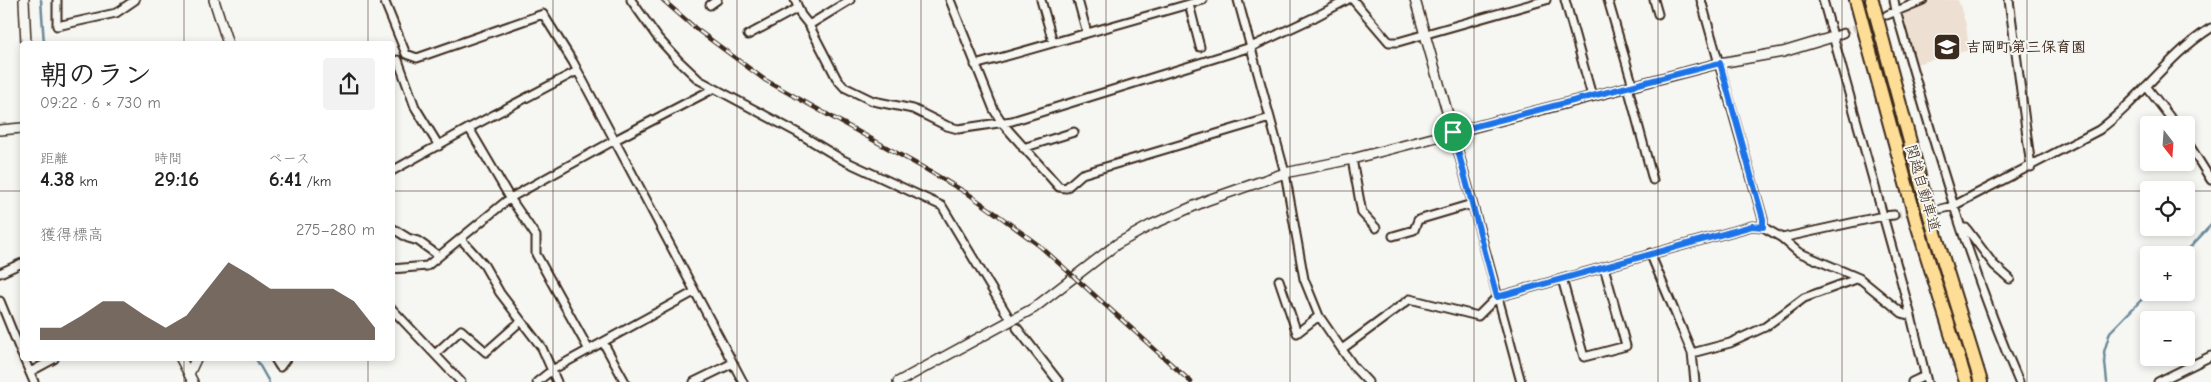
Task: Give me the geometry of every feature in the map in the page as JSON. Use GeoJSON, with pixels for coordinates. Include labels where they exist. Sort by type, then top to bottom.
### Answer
{"type":"FeatureCollection","features":[{"type":"Feature","properties":{"kind":"highway","name":"関越自動車道"},"geometry":{"type":"LineString","coordinates":[[1856,0],[1916,224],[1966,382]]}},
{"type":"Feature","properties":{"kind":"highway","name":"関越自動車道"},"geometry":{"type":"LineString","coordinates":[[1872,0],[1931,220],[1981,382]]}},
{"type":"Feature","properties":{"kind":"street"},"geometry":{"type":"LineString","coordinates":[[24,0],[26,41]]}},
{"type":"Feature","properties":{"kind":"street"},"geometry":{"type":"LineString","coordinates":[[57,0],[57,26],[116,13],[135,0]]}},
{"type":"Feature","properties":{"kind":"street"},"geometry":{"type":"LineString","coordinates":[[214,0],[227,41]]}},
{"type":"Feature","properties":{"kind":"street"},"geometry":{"type":"LineString","coordinates":[[384,0],[406,54],[417,58],[543,14],[578,71],[743,382]]}},
{"type":"Feature","properties":{"kind":"street"},"geometry":{"type":"LineString","coordinates":[[631,0],[658,38],[699,80],[798,133],[843,160],[942,206],[1008,316]]}},
{"type":"Feature","properties":{"kind":"street"},"geometry":{"type":"LineString","coordinates":[[795,0],[837,79],[851,92],[873,101],[914,109],[947,126],[958,129],[1003,124],[1251,47],[1315,18],[1347,0]]}},
{"type":"Feature","properties":{"kind":"street"},"geometry":{"type":"LineString","coordinates":[[809,25],[850,0]]}},
{"type":"Feature","properties":{"kind":"street"},"geometry":{"type":"LineString","coordinates":[[950,0],[994,110],[1023,148],[1059,187],[1066,188],[1082,174],[1270,118]]}},
{"type":"Feature","properties":{"kind":"street"},"geometry":{"type":"LineString","coordinates":[[1041,0],[1053,42]]}},
{"type":"Feature","properties":{"kind":"street"},"geometry":{"type":"LineString","coordinates":[[1078,0],[1088,33]]}},
{"type":"Feature","properties":{"kind":"street"},"geometry":{"type":"LineString","coordinates":[[975,65],[1203,0]]}},
{"type":"Feature","properties":{"kind":"street"},"geometry":{"type":"LineString","coordinates":[[1238,0],[1285,173],[1304,279],[1319,316],[1368,382]]}},
{"type":"Feature","properties":{"kind":"street"},"geometry":{"type":"LineString","coordinates":[[1353,0],[1388,42],[1398,42],[1546,0]]}},
{"type":"Feature","properties":{"kind":"street"},"geometry":{"type":"LineString","coordinates":[[1415,0],[1521,382]]}},
{"type":"Feature","properties":{"kind":"street"},"geometry":{"type":"LineString","coordinates":[[1565,0],[1592,96]]}},
{"type":"Feature","properties":{"kind":"street"},"geometry":{"type":"LineString","coordinates":[[1608,0],[1653,180]]}},
{"type":"Feature","properties":{"kind":"street"},"geometry":{"type":"LineString","coordinates":[[1654,0],[1658,14]]}},
{"type":"Feature","properties":{"kind":"street"},"geometry":{"type":"LineString","coordinates":[[1701,0],[1761,210],[1763,227]]}},
{"type":"Feature","properties":{"kind":"street"},"geometry":{"type":"LineString","coordinates":[[1823,0],[1911,316],[1926,379],[1912,382]]}},
{"type":"Feature","properties":{"kind":"street"},"geometry":{"type":"LineString","coordinates":[[1894,0],[1961,228],[1992,317],[2019,382]]}},
{"type":"Feature","properties":{"kind":"street"},"geometry":{"type":"LineString","coordinates":[[1887,15],[1922,0]]}},
{"type":"Feature","properties":{"kind":"street"},"geometry":{"type":"LineString","coordinates":[[2010,0],[2031,167]]}},
{"type":"Feature","properties":{"kind":"street"},"geometry":{"type":"LineString","coordinates":[[1188,4],[1200,47]]}},
{"type":"Feature","properties":{"kind":"street"},"geometry":{"type":"LineString","coordinates":[[748,35],[798,8]]}},
{"type":"Feature","properties":{"kind":"street"},"geometry":{"type":"LineString","coordinates":[[1941,209],[1954,206],[2099,130],[2115,118],[2183,48],[2211,28]]}},
{"type":"Feature","properties":{"kind":"street"},"geometry":{"type":"LineString","coordinates":[[898,382],[1034,308],[1117,244],[1151,225],[1208,200],[1285,173],[1352,159],[1720,63],[1783,52],[1843,33]]}},
{"type":"Feature","properties":{"kind":"street"},"geometry":{"type":"LineString","coordinates":[[406,54],[395,61],[415,107],[439,146]]}},
{"type":"Feature","properties":{"kind":"street"},"geometry":{"type":"LineString","coordinates":[[395,169],[578,71]]}},
{"type":"Feature","properties":{"kind":"street"},"geometry":{"type":"LineString","coordinates":[[2146,86],[2169,116]]}},
{"type":"Feature","properties":{"kind":"street"},"geometry":{"type":"LineString","coordinates":[[395,269],[427,266],[510,198],[615,140],[714,89]]}},
{"type":"Feature","properties":{"kind":"street"},"geometry":{"type":"LineString","coordinates":[[0,130],[20,128]]}},
{"type":"Feature","properties":{"kind":"street"},"geometry":{"type":"LineString","coordinates":[[469,128],[510,198],[536,236],[536,254],[589,350]]}},
{"type":"Feature","properties":{"kind":"street"},"geometry":{"type":"LineString","coordinates":[[1023,148],[1074,132]]}},
{"type":"Feature","properties":{"kind":"street"},"geometry":{"type":"LineString","coordinates":[[2195,154],[2211,180]]}},
{"type":"Feature","properties":{"kind":"street"},"geometry":{"type":"LineString","coordinates":[[1352,159],[1362,212],[1376,228]]}},
{"type":"Feature","properties":{"kind":"street"},"geometry":{"type":"LineString","coordinates":[[1393,236],[1414,230],[1418,220],[1472,204]]}},
{"type":"Feature","properties":{"kind":"street"},"geometry":{"type":"LineString","coordinates":[[1782,238],[1894,215]]}},
{"type":"Feature","properties":{"kind":"street"},"geometry":{"type":"LineString","coordinates":[[1342,349],[1410,299],[1478,316],[1497,297],[1752,226],[1763,227],[1782,238],[1798,252],[1858,278],[1902,313],[1911,316]]}},
{"type":"Feature","properties":{"kind":"street"},"geometry":{"type":"LineString","coordinates":[[1961,228],[1966,228],[1994,265],[2010,280]]}},
{"type":"Feature","properties":{"kind":"street"},"geometry":{"type":"LineString","coordinates":[[395,230],[408,238],[418,241],[439,256]]}},
{"type":"Feature","properties":{"kind":"street"},"geometry":{"type":"LineString","coordinates":[[460,239],[484,265],[500,293],[542,348],[557,382]]}},
{"type":"Feature","properties":{"kind":"street"},"geometry":{"type":"LineString","coordinates":[[1650,253],[1692,353],[1695,382]]}},
{"type":"Feature","properties":{"kind":"street"},"geometry":{"type":"LineString","coordinates":[[0,273],[20,264]]}},
{"type":"Feature","properties":{"kind":"street"},"geometry":{"type":"LineString","coordinates":[[1562,279],[1584,357],[1626,346],[1604,266]]}},
{"type":"Feature","properties":{"kind":"street"},"geometry":{"type":"LineString","coordinates":[[1692,353],[1730,343],[1765,327],[1804,298],[1858,278]]}},
{"type":"Feature","properties":{"kind":"street"},"geometry":{"type":"LineString","coordinates":[[1279,280],[1297,333],[1319,316]]}},
{"type":"Feature","properties":{"kind":"street"},"geometry":{"type":"LineString","coordinates":[[537,382],[552,370],[694,292]]}},
{"type":"Feature","properties":{"kind":"street"},"geometry":{"type":"LineString","coordinates":[[0,301],[20,350]]}},
{"type":"Feature","properties":{"kind":"street"},"geometry":{"type":"LineString","coordinates":[[395,312],[461,382]]}},
{"type":"Feature","properties":{"kind":"street"},"geometry":{"type":"LineString","coordinates":[[435,354],[461,330],[486,352],[521,321]]}},
{"type":"Feature","properties":{"kind":"street"},"geometry":{"type":"LineString","coordinates":[[1017,328],[1059,382]]}},
{"type":"Feature","properties":{"kind":"street"},"geometry":{"type":"LineString","coordinates":[[603,342],[625,382]]}},
{"type":"Feature","properties":{"kind":"street"},"geometry":{"type":"LineString","coordinates":[[2158,382],[2210,358]]}},
{"type":"Feature","properties":{"kind":"street"},"geometry":{"type":"LineString","coordinates":[[25,361],[34,382]]}},
{"type":"Feature","properties":{"kind":"street"},"geometry":{"type":"LineString","coordinates":[[30,372],[50,361]]}},
{"type":"Feature","properties":{"kind":"street"},"geometry":{"type":"LineString","coordinates":[[182,361],[191,378]]}},
{"type":"Feature","properties":{"kind":"street"},"geometry":{"type":"LineString","coordinates":[[191,378],[195,361]]}},
{"type":"Feature","properties":{"kind":"street"},"geometry":{"type":"LineString","coordinates":[[276,361],[280,367],[284,361]]}},
{"type":"Feature","properties":{"kind":"street"},"geometry":{"type":"LineString","coordinates":[[694,382],[733,363]]}},
{"type":"Feature","properties":{"kind":"shaded area"},"geometry":{"type":"Polygon","coordinates":[[[1932,0],[1958,0],[1966,25],[1969,50],[1916,64],[1902,22],[1905,11],[1932,0]]]}},
{"type":"Feature","properties":{"kind":"waterway"},"geometry":{"type":"LineString","coordinates":[[41,0],[44,41]]}},
{"type":"Feature","properties":{"kind":"waterway"},"geometry":{"type":"LineString","coordinates":[[2191,246],[2211,225]]}},
{"type":"Feature","properties":{"kind":"waterway"},"geometry":{"type":"LineString","coordinates":[[2107,382],[2104,352],[2110,332],[2140,301]]}},
{"type":"Feature","properties":{"kind":"waterway"},"geometry":{"type":"LineString","coordinates":[[257,361],[269,382]]}},
{"type":"Feature","properties":{"kind":"tunnel"},"geometry":{"type":"LineString","coordinates":[[1843,33],[1880,18]]}},
{"type":"Feature","properties":{"kind":"tunnel"},"geometry":{"type":"LineString","coordinates":[[1894,215],[1941,209]]}},
{"type":"Feature","properties":{"kind":"railway"},"geometry":{"type":"LineString","coordinates":[[663,0],[695,28],[765,80],[922,167],[970,195],[1002,218],[1041,247],[1191,382]]}},
{"type":"Feature","properties":{"kind":"place","name":"吉岡町第三保育園"},"geometry":{"type":"Point","coordinates":[1947,47]}},
{"type":"Feature","properties":{"kind":"route"},"geometry":{"type":"LineString","coordinates":[[1720,63],[1763,219],[1763,227],[1752,226],[1497,297],[1453,132],[1720,63]]}}]}
